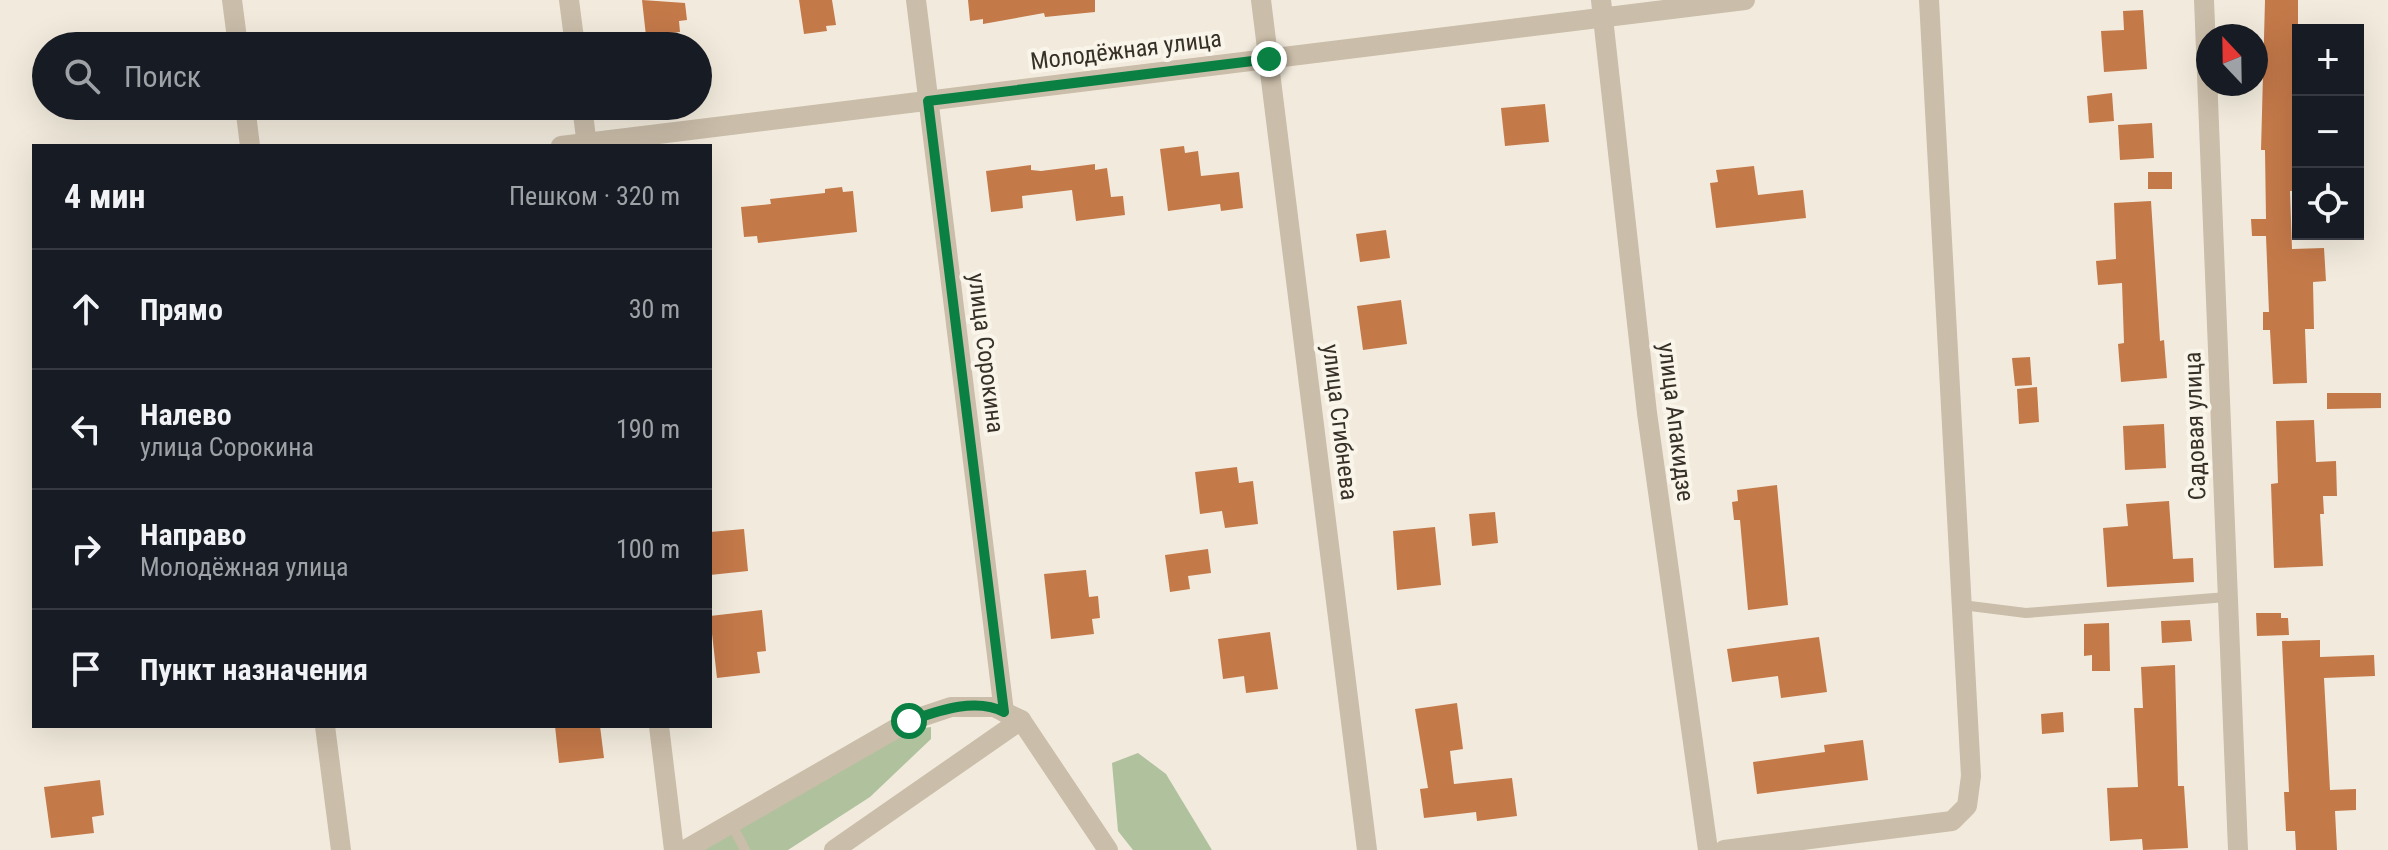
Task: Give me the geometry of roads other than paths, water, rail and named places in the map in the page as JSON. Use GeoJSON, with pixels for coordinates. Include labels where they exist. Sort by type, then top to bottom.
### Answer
{"type":"FeatureCollection","features":[{"type":"Feature","properties":{"kind":"street"},"geometry":{"type":"LineString","coordinates":[[232,0],[236,32]]}},
{"type":"Feature","properties":{"kind":"street"},"geometry":{"type":"LineString","coordinates":[[569,0],[573,32]]}},
{"type":"Feature","properties":{"kind":"street","name":"улица Сорокина"},"geometry":{"type":"LineString","coordinates":[[916,0],[1013,716]]}},
{"type":"Feature","properties":{"kind":"street","name":"улица Сгибнева"},"geometry":{"type":"LineString","coordinates":[[1261,0],[1367,850]]}},
{"type":"Feature","properties":{"kind":"street","name":"Молодёжная улица"},"geometry":{"type":"LineString","coordinates":[[587,144],[1269,59],[1602,9],[1745,0]]}},
{"type":"Feature","properties":{"kind":"street"},"geometry":{"type":"LineString","coordinates":[[1724,850],[1952,821],[1967,806],[1971,776],[1929,0]]}},
{"type":"Feature","properties":{"kind":"street","name":"Садовая улица"},"geometry":{"type":"LineString","coordinates":[[2204,0],[2238,850]]}},
{"type":"Feature","properties":{"kind":"street","name":"улица Апакидзе"},"geometry":{"type":"LineString","coordinates":[[1602,9],[1647,413],[1708,850]]}},
{"type":"Feature","properties":{"kind":"street"},"geometry":{"type":"LineString","coordinates":[[247,120],[250,144]]}},
{"type":"Feature","properties":{"kind":"street"},"geometry":{"type":"LineString","coordinates":[[584,120],[587,144]]}},
{"type":"Feature","properties":{"kind":"street"},"geometry":{"type":"LineString","coordinates":[[685,850],[909,721],[951,707],[994,707],[1013,716],[1108,850]]}},
{"type":"Feature","properties":{"kind":"street"},"geometry":{"type":"LineString","coordinates":[[834,850],[1013,716]]}},
{"type":"Feature","properties":{"kind":"street"},"geometry":{"type":"LineString","coordinates":[[325,728],[341,850]]}},
{"type":"Feature","properties":{"kind":"street"},"geometry":{"type":"LineString","coordinates":[[659,728],[674,850]]}},
{"type":"Feature","properties":{"kind":"lane"},"geometry":{"type":"LineString","coordinates":[[1962,605],[2026,613],[2227,597]]}},
{"type":"Feature","properties":{"kind":"lane"},"geometry":{"type":"LineString","coordinates":[[731,823],[745,850]]}}]}
